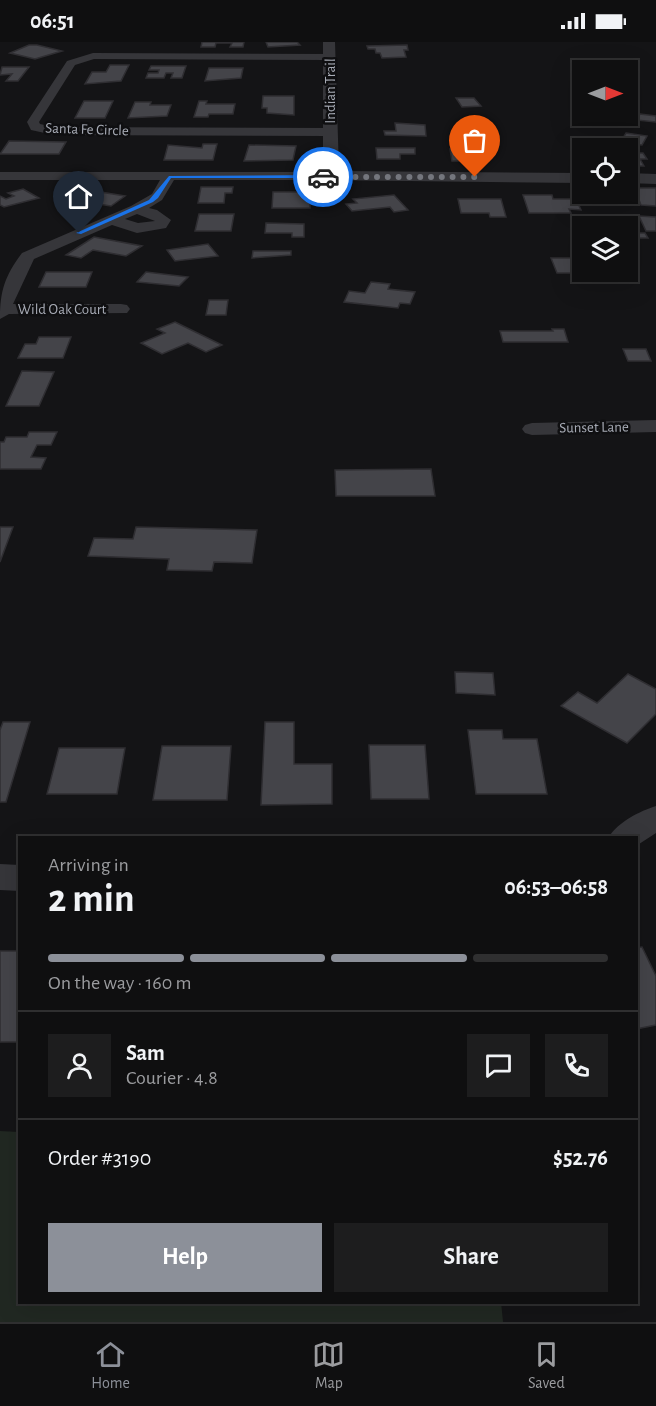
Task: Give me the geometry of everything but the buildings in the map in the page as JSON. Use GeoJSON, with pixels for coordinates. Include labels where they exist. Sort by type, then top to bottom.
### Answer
{"type":"FeatureCollection","features":[{"type":"Feature","properties":{"kind":"street","name":"Indian Trail"},"geometry":{"type":"LineString","coordinates":[[329,49],[331,177]]}},
{"type":"Feature","properties":{"kind":"street","name":"Santa Fe Circle"},"geometry":{"type":"LineString","coordinates":[[329,49],[93,56],[71,63],[33,122],[35,127],[54,131],[330,132]]}},
{"type":"Feature","properties":{"kind":"street"},"geometry":{"type":"LineString","coordinates":[[0,176],[572,178]]}},
{"type":"Feature","properties":{"kind":"street"},"geometry":{"type":"LineString","coordinates":[[1,311],[20,267],[28,256],[136,209],[157,197],[169,177]]}},
{"type":"Feature","properties":{"kind":"street"},"geometry":{"type":"LineString","coordinates":[[638,178],[656,179]]}},
{"type":"Feature","properties":{"kind":"street"},"geometry":{"type":"LineString","coordinates":[[109,219],[137,228],[161,225],[164,220],[152,213],[136,209]]}},
{"type":"Feature","properties":{"kind":"street","name":"Wild Oak Court"},"geometry":{"type":"LineString","coordinates":[[1,311],[121,309]]}},
{"type":"Feature","properties":{"kind":"street","name":"Sunset Lane"},"geometry":{"type":"LineString","coordinates":[[532,429],[656,426]]}},
{"type":"Feature","properties":{"kind":"street"},"geometry":{"type":"LineString","coordinates":[[627,836],[656,818]]}},
{"type":"Feature","properties":{"kind":"street"},"geometry":{"type":"LineString","coordinates":[[0,877],[18,878]]}},
{"type":"Feature","properties":{"kind":"shaded area"},"geometry":{"type":"Polygon","coordinates":[[[0,1131],[18,1132],[18,1304],[501,1304],[503,1322],[0,1322],[0,1131]]]}},
{"type":"Feature","properties":{"kind":"way so far"},"geometry":{"type":"LineString","coordinates":[[323,177],[475,177]]}},
{"type":"Feature","properties":{"kind":"route"},"geometry":{"type":"LineString","coordinates":[[79,233],[151,201],[157,197],[169,177],[323,177]]}}]}
